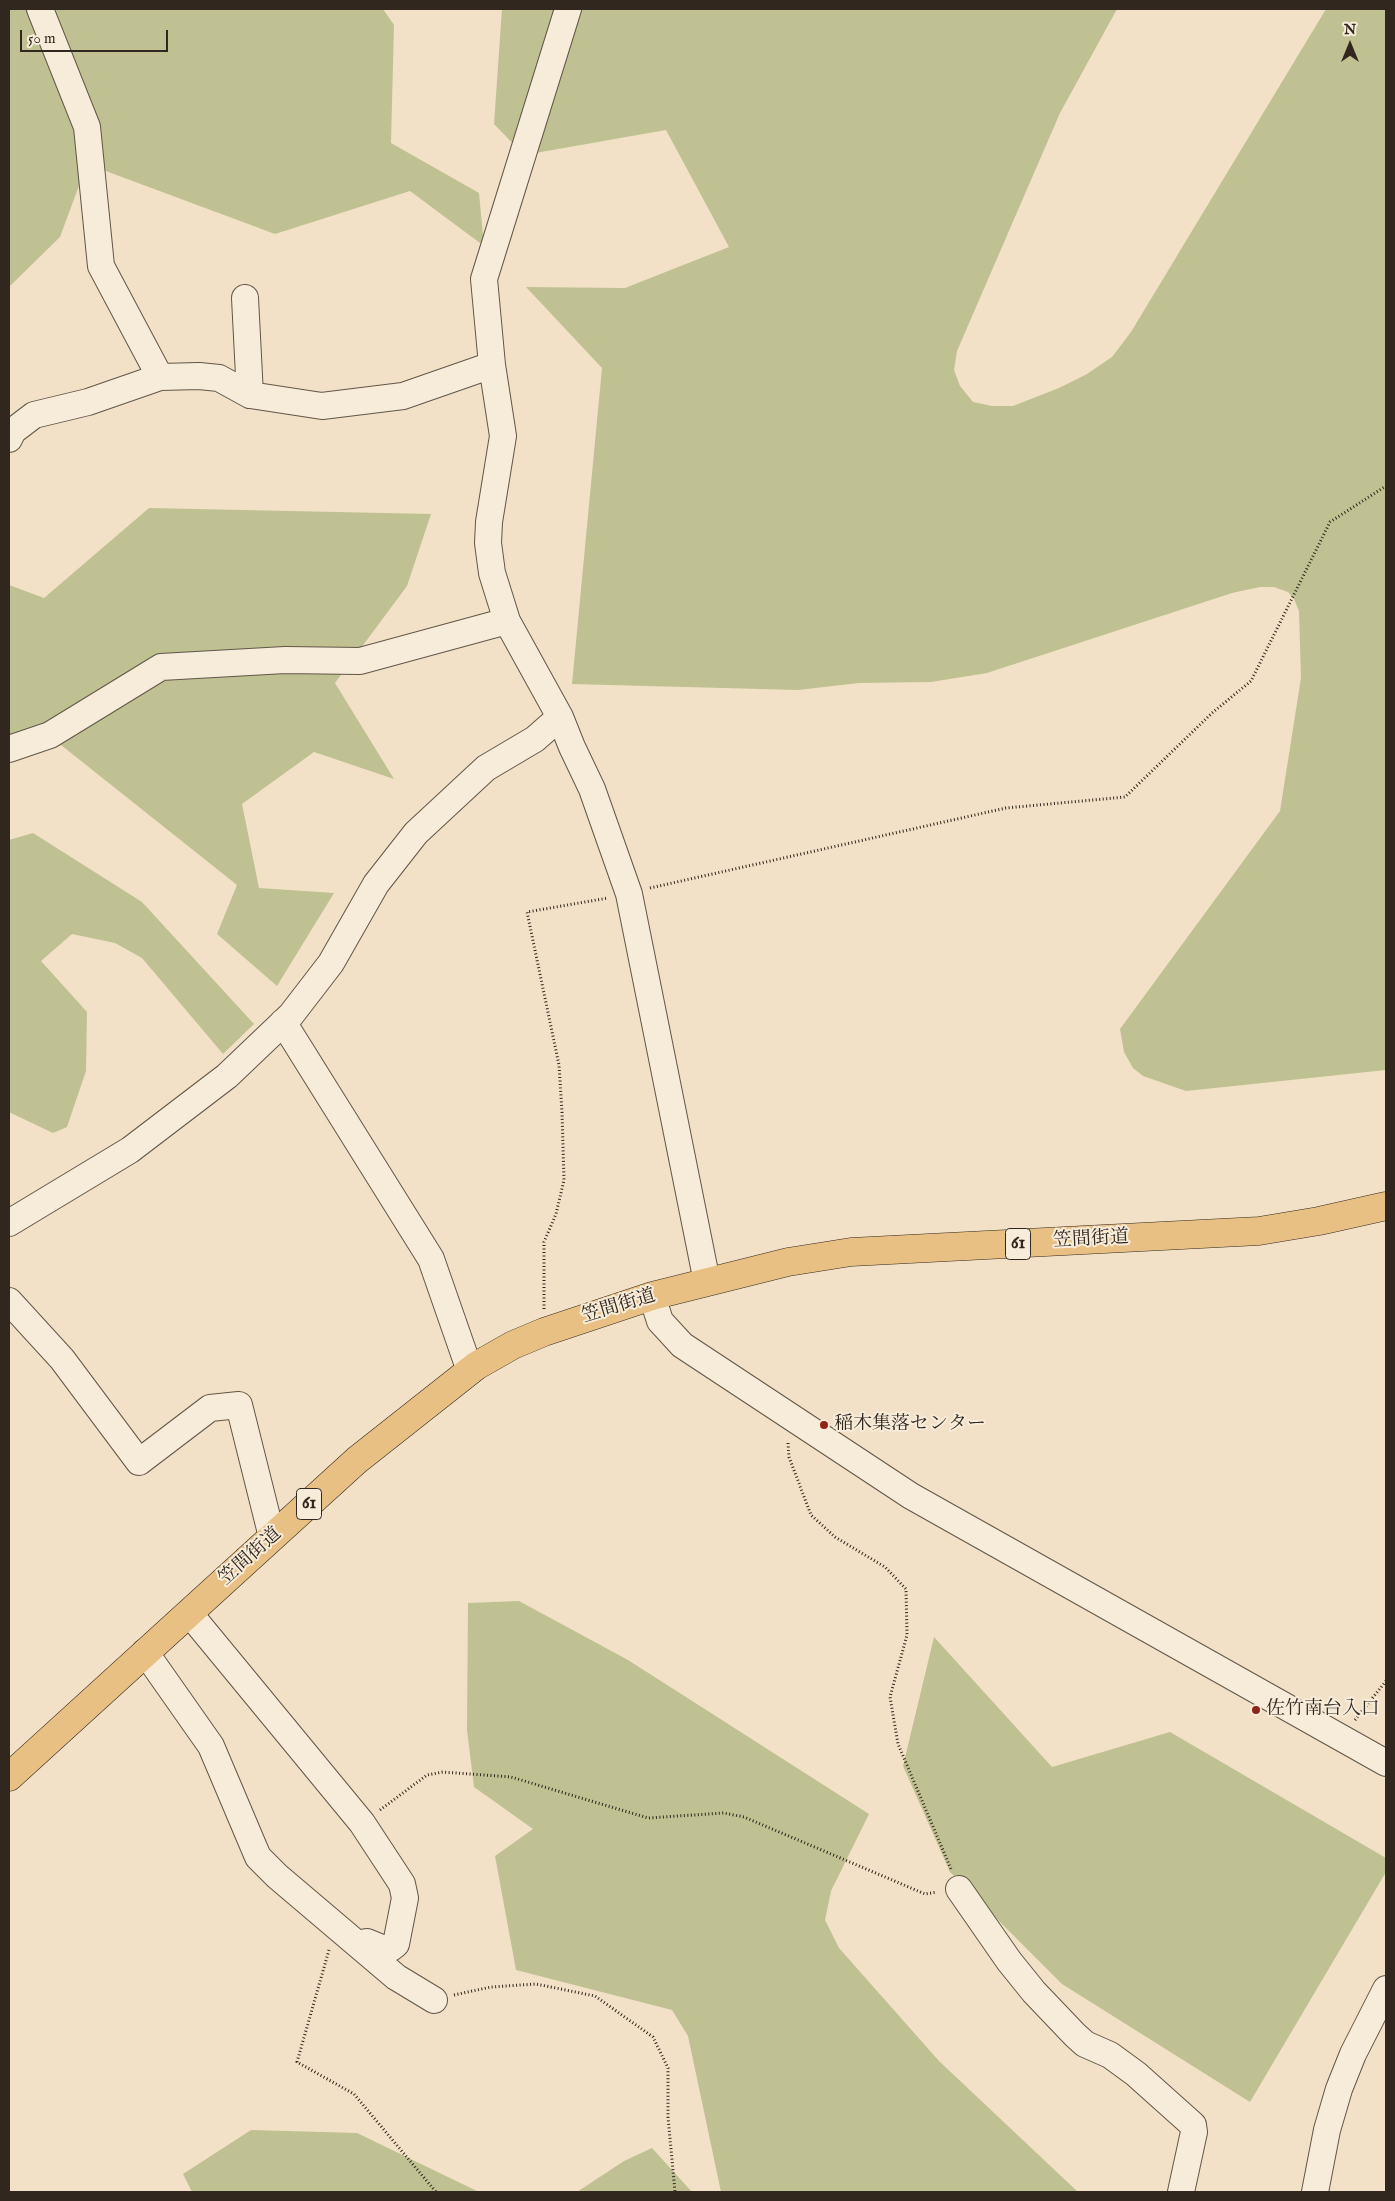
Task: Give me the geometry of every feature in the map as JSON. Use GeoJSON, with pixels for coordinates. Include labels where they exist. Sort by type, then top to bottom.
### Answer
{"type":"FeatureCollection","features":[{"type":"Feature","properties":{"kind":"main road","name":"笠間街道"},"geometry":{"type":"LineString","coordinates":[[9,1777],[358,1460],[428,1402],[470,1371],[513,1345],[544,1332],[652,1296],[788,1262],[851,1252],[1259,1231],[1319,1221],[1386,1206]]}},
{"type":"Feature","properties":{"kind":"street"},"geometry":{"type":"LineString","coordinates":[[40,9],[87,126],[101,266],[160,377]]}},
{"type":"Feature","properties":{"kind":"street"},"geometry":{"type":"LineString","coordinates":[[568,9],[484,280],[492,365],[503,436],[488,522],[488,543],[492,572],[507,621],[560,717],[592,789],[629,894],[707,1282]]}},
{"type":"Feature","properties":{"kind":"street"},"geometry":{"type":"LineString","coordinates":[[245,298],[250,395]]}},
{"type":"Feature","properties":{"kind":"street"},"geometry":{"type":"LineString","coordinates":[[9,439],[13,431],[34,415],[88,402],[160,377],[199,376],[219,378],[250,395],[322,406],[403,396],[492,365]]}},
{"type":"Feature","properties":{"kind":"street"},"geometry":{"type":"LineString","coordinates":[[9,749],[50,735],[161,667],[285,660],[360,661],[507,621]]}},
{"type":"Feature","properties":{"kind":"street"},"geometry":{"type":"LineString","coordinates":[[9,1223],[130,1150],[227,1076],[284,1022],[330,963],[376,884],[416,834],[486,768],[535,738],[560,717]]}},
{"type":"Feature","properties":{"kind":"street"},"geometry":{"type":"LineString","coordinates":[[284,1022],[431,1259],[470,1371]]}},
{"type":"Feature","properties":{"kind":"street"},"geometry":{"type":"LineString","coordinates":[[652,1296],[660,1321],[675,1339],[785,1415],[910,1496],[1386,1763]]}},
{"type":"Feature","properties":{"kind":"street"},"geometry":{"type":"LineString","coordinates":[[9,1301],[62,1359],[139,1462],[210,1408],[239,1405],[272,1537]]}},
{"type":"Feature","properties":{"kind":"street"},"geometry":{"type":"LineString","coordinates":[[189,1613],[362,1823],[402,1884],[405,1898],[396,1944],[384,1949],[367,1942],[358,1944]]}},
{"type":"Feature","properties":{"kind":"street"},"geometry":{"type":"LineString","coordinates":[[145,1652],[211,1746],[258,1857],[277,1876],[396,1976],[434,2000]]}},
{"type":"Feature","properties":{"kind":"street"},"geometry":{"type":"LineString","coordinates":[[959,1889],[1009,1961],[1034,1992],[1075,2036],[1085,2044],[1110,2055],[1136,2074],[1193,2125],[1194,2132],[1181,2192]]}},
{"type":"Feature","properties":{"kind":"street"},"geometry":{"type":"LineString","coordinates":[[1315,2192],[1327,2130],[1339,2090],[1353,2054],[1386,1989]]}},
{"type":"Feature","properties":{"kind":"path"},"geometry":{"type":"LineString","coordinates":[[544,1332],[544,1242],[556,1214],[564,1180],[562,1112],[559,1065],[527,912],[629,894],[672,882],[1006,808],[1125,797],[1212,713],[1251,681],[1330,522],[1386,486]]}},
{"type":"Feature","properties":{"kind":"path"},"geometry":{"type":"LineString","coordinates":[[362,1823],[427,1775],[443,1772],[511,1778],[648,1818],[724,1814],[744,1817],[925,1894],[959,1889],[898,1744],[890,1697],[907,1635],[906,1589],[885,1567],[835,1537],[811,1514],[789,1457],[785,1415]]}},
{"type":"Feature","properties":{"kind":"path"},"geometry":{"type":"LineString","coordinates":[[1341,1738],[1386,1681]]}},
{"type":"Feature","properties":{"kind":"path"},"geometry":{"type":"LineString","coordinates":[[337,1926],[297,2062],[354,2094],[436,2192]]}},
{"type":"Feature","properties":{"kind":"path"},"geometry":{"type":"LineString","coordinates":[[434,2000],[491,1987],[536,1984],[595,1996],[653,2037],[668,2068],[668,2117],[675,2192]]}},
{"type":"Feature","properties":{"kind":"green space"},"geometry":{"type":"Polygon","coordinates":[[[9,9],[383,9],[394,25],[391,143],[479,193],[484,246],[410,191],[275,234],[87,164],[60,237],[9,287],[9,9]]]}},
{"type":"Feature","properties":{"kind":"green space"},"geometry":{"type":"Polygon","coordinates":[[[502,9],[1117,9],[1060,113],[957,351],[954,370],[960,386],[973,402],[992,406],[1013,406],[1059,388],[1087,374],[1112,357],[1131,332],[1326,9],[1386,9],[1386,1070],[1186,1091],[1143,1076],[1133,1068],[1124,1052],[1120,1029],[1280,811],[1301,678],[1299,611],[1294,599],[1288,592],[1274,587],[1260,587],[1232,593],[987,673],[931,682],[859,683],[798,690],[572,684],[602,368],[526,287],[625,288],[729,247],[666,130],[524,155],[494,124],[502,9]]]}},
{"type":"Feature","properties":{"kind":"green space"},"geometry":{"type":"Polygon","coordinates":[[[149,508],[431,514],[407,586],[335,683],[394,779],[314,752],[242,804],[259,888],[334,893],[277,986],[217,934],[237,885],[61,745],[9,749],[9,585],[44,598],[149,508]]]}},
{"type":"Feature","properties":{"kind":"green space"},"geometry":{"type":"Polygon","coordinates":[[[33,833],[142,902],[254,1024],[223,1054],[142,958],[115,943],[72,934],[41,961],[87,1012],[86,1071],[67,1127],[53,1133],[9,1112],[9,840],[33,833]]]}},
{"type":"Feature","properties":{"kind":"green space"},"geometry":{"type":"Polygon","coordinates":[[[519,1601],[628,1660],[869,1814],[831,1891],[825,1920],[839,1948],[939,2061],[1078,2192],[721,2192],[688,2036],[672,2010],[516,1970],[495,1856],[533,1829],[474,1787],[467,1730],[468,1603],[519,1601]]]}},
{"type":"Feature","properties":{"kind":"green space"},"geometry":{"type":"Polygon","coordinates":[[[934,1637],[1052,1767],[1170,1732],[1386,1858],[1386,1872],[1250,2102],[1062,1984],[950,1872],[903,1766],[934,1637]]]}},
{"type":"Feature","properties":{"kind":"green space"},"geometry":{"type":"Polygon","coordinates":[[[251,2130],[357,2133],[479,2192],[192,2192],[183,2174],[251,2130]]]}},
{"type":"Feature","properties":{"kind":"green space"},"geometry":{"type":"Polygon","coordinates":[[[652,2148],[692,2192],[577,2192],[624,2161],[652,2148]]]}},
{"type":"Feature","properties":{"kind":"place","name":"稲木集落センター"},"geometry":{"type":"Point","coordinates":[824,1425]}},
{"type":"Feature","properties":{"kind":"place","name":"佐竹南台入口"},"geometry":{"type":"Point","coordinates":[1256,1710]}}]}
